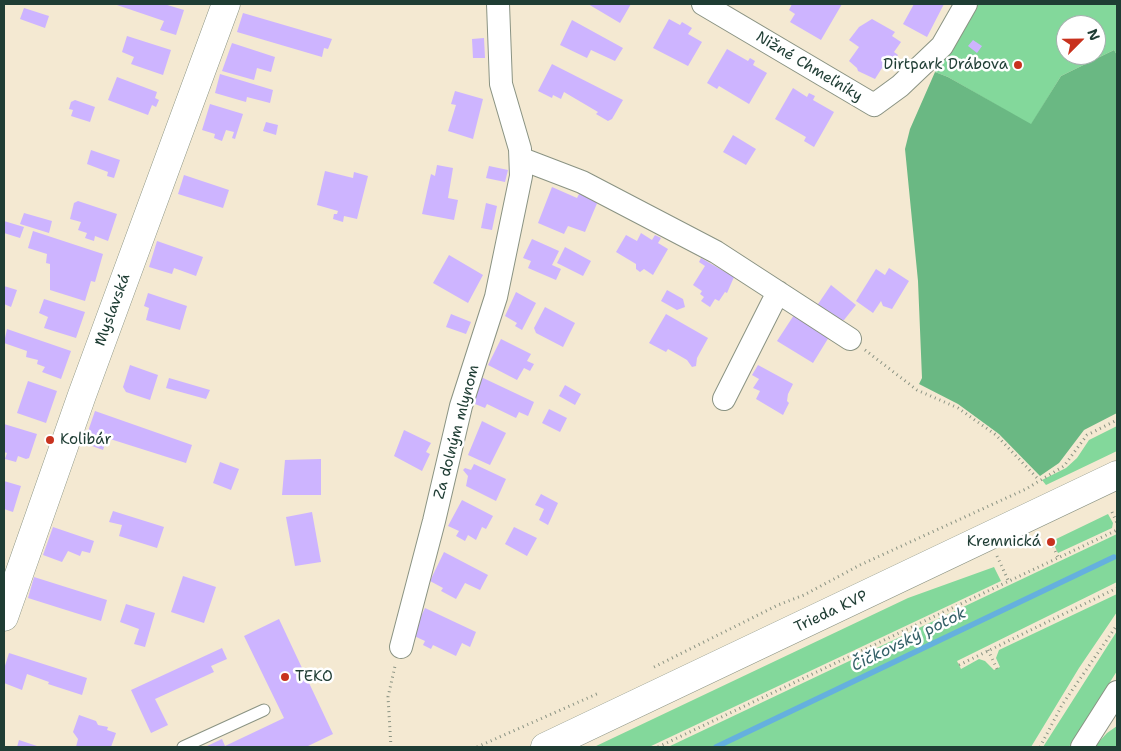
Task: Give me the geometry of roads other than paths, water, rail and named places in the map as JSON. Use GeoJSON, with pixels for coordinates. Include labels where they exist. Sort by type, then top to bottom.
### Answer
{"type":"FeatureCollection","features":[{"type":"Feature","properties":{"kind":"street","name":"Myslavská"},"geometry":{"type":"LineString","coordinates":[[4,617],[88,377],[226,4]]}},
{"type":"Feature","properties":{"kind":"street","name":"Za dolným mlynom"},"geometry":{"type":"LineString","coordinates":[[402,647],[461,406],[498,290],[521,176],[522,159],[502,84],[498,4]]}},
{"type":"Feature","properties":{"kind":"street","name":"Nižné Chmeľníky"},"geometry":{"type":"LineString","coordinates":[[703,4],[874,105],[900,86],[942,46],[966,4]]}},
{"type":"Feature","properties":{"kind":"street"},"geometry":{"type":"LineString","coordinates":[[522,159],[582,182],[716,252],[850,339]]}},
{"type":"Feature","properties":{"kind":"street"},"geometry":{"type":"LineString","coordinates":[[724,399],[778,292]]}},
{"type":"Feature","properties":{"kind":"street","name":"Trieda KVP"},"geometry":{"type":"LineString","coordinates":[[545,747],[1117,475]]}},
{"type":"Feature","properties":{"kind":"street"},"geometry":{"type":"LineString","coordinates":[[1082,747],[1115,700]]}},
{"type":"Feature","properties":{"kind":"lane"},"geometry":{"type":"LineString","coordinates":[[183,747],[264,710]]}},
{"type":"Feature","properties":{"kind":"waterway","name":"Čičkovský potok"},"geometry":{"type":"LineString","coordinates":[[716,747],[1114,557]]}},
{"type":"Feature","properties":{"kind":"place","name":"Dirtpark Drábova"},"geometry":{"type":"Point","coordinates":[1018,65]}},
{"type":"Feature","properties":{"kind":"place","name":"Kolibár"},"geometry":{"type":"Point","coordinates":[50,440]}},
{"type":"Feature","properties":{"kind":"place","name":"Kremnická"},"geometry":{"type":"Point","coordinates":[1051,542]}},
{"type":"Feature","properties":{"kind":"place","name":"TEKO"},"geometry":{"type":"Point","coordinates":[285,677]}}]}
